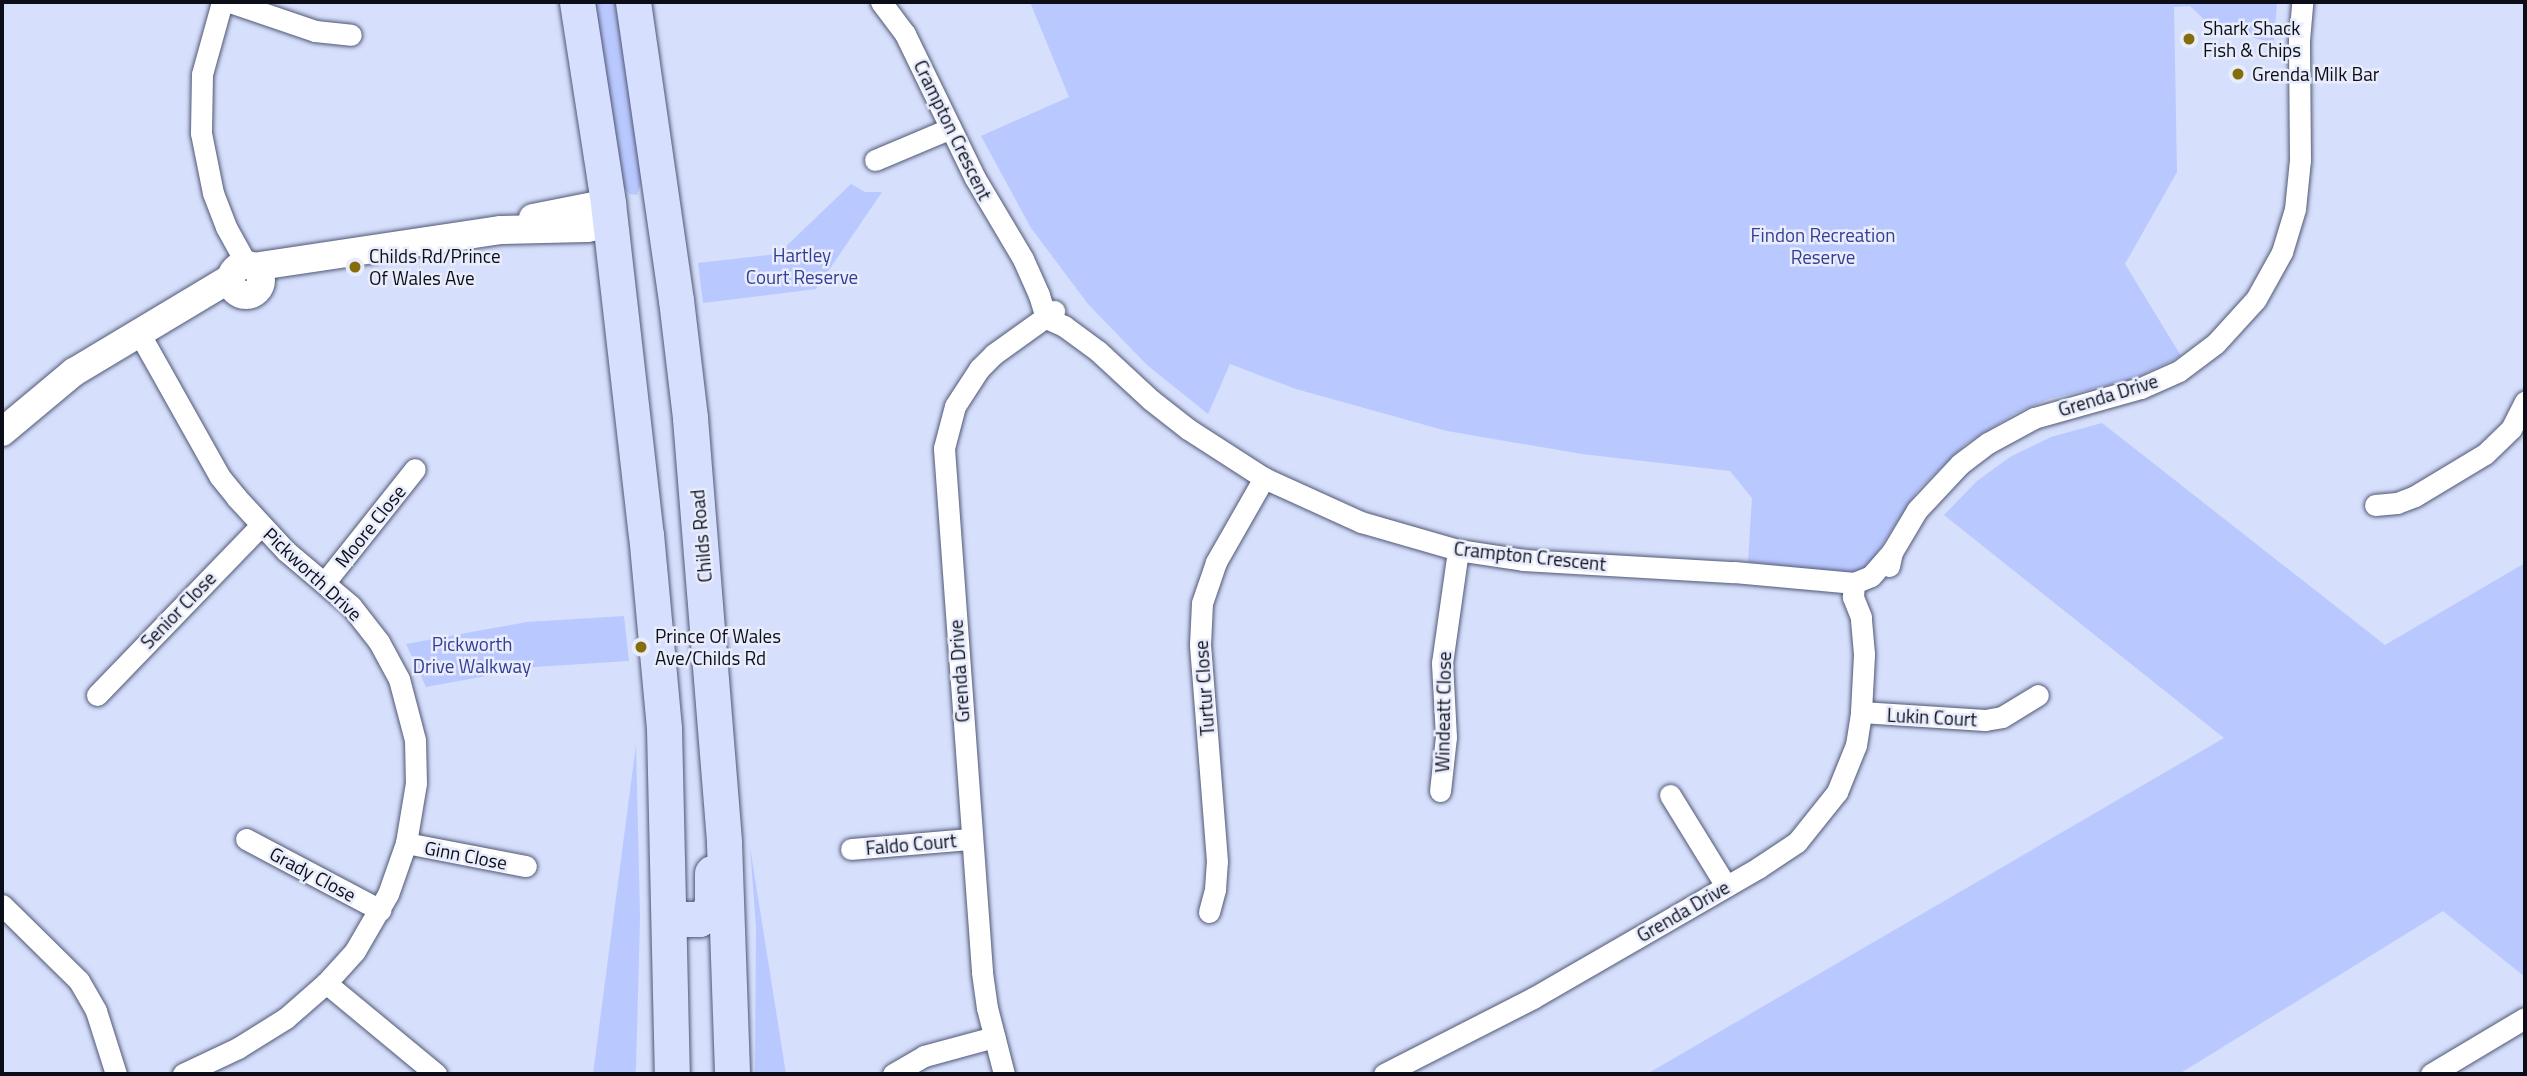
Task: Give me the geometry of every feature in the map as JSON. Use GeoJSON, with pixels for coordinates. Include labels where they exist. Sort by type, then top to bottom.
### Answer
{"type":"FeatureCollection","features":[{"type":"Feature","properties":{"kind":"main road"},"geometry":{"type":"LineString","coordinates":[[577,2],[609,214],[644,520],[664,728],[672,1074]]}},
{"type":"Feature","properties":{"kind":"main road","name":"Childs Road"},"geometry":{"type":"LineString","coordinates":[[633,2],[689,405],[724,843],[732,1074]]}},
{"type":"Feature","properties":{"kind":"main road"},"geometry":{"type":"LineString","coordinates":[[609,214],[662,209]]}},
{"type":"Feature","properties":{"kind":"main road"},"geometry":{"type":"LineString","coordinates":[[670,919],[699,919],[708,913],[712,903],[706,734],[709,646]]}},
{"type":"Feature","properties":{"kind":"street"},"geometry":{"type":"LineString","coordinates":[[222,2],[208,43],[201,103],[206,161],[244,277]]}},
{"type":"Feature","properties":{"kind":"street"},"geometry":{"type":"LineString","coordinates":[[230,2],[315,31],[351,35]]}},
{"type":"Feature","properties":{"kind":"street","name":"Crampton Crescent"},"geometry":{"type":"LineString","coordinates":[[881,2],[905,34],[975,178],[1023,259],[1050,315],[1098,351],[1179,422],[1264,478],[1361,522],[1458,550],[1535,561],[1734,572],[1807,581],[1857,592]]}},
{"type":"Feature","properties":{"kind":"street","name":"Grenda Drive"},"geometry":{"type":"LineString","coordinates":[[1384,1074],[1502,1015],[1781,854],[1797,842],[1823,811],[1847,771],[1861,712],[1864,653],[1871,621],[1857,592],[1892,552],[1917,510],[1960,464],[1987,443],[2034,418],[2141,388],[2179,371],[2216,343],[2256,299],[2283,252],[2297,197],[2302,2]]}},
{"type":"Feature","properties":{"kind":"street"},"geometry":{"type":"LineString","coordinates":[[875,159],[951,128]]}},
{"type":"Feature","properties":{"kind":"street"},"geometry":{"type":"LineString","coordinates":[[2,432],[74,372],[138,331],[275,262],[307,261],[419,240],[501,230],[533,218],[609,214]]}},
{"type":"Feature","properties":{"kind":"street","name":"Grenda Drive"},"geometry":{"type":"LineString","coordinates":[[1004,1074],[982,971],[944,448],[955,406],[979,369],[994,354],[1050,315]]}},
{"type":"Feature","properties":{"kind":"street","name":"Pickworth Drive"},"geometry":{"type":"LineString","coordinates":[[138,331],[220,477],[260,526],[325,582],[366,623],[400,679],[411,722],[416,759],[416,783],[406,843],[380,910],[355,951],[326,983],[268,1031],[189,1073]]}},
{"type":"Feature","properties":{"kind":"street"},"geometry":{"type":"LineString","coordinates":[[2375,505],[2397,503],[2415,496],[2484,454],[2511,429],[2525,401]]}},
{"type":"Feature","properties":{"kind":"street","name":"Moore Close"},"geometry":{"type":"LineString","coordinates":[[325,582],[415,469]]}},
{"type":"Feature","properties":{"kind":"street","name":"Turtur Close"},"geometry":{"type":"LineString","coordinates":[[1209,912],[1215,889],[1217,861],[1200,645],[1201,614],[1207,583],[1216,562],[1264,478]]}},
{"type":"Feature","properties":{"kind":"street","name":"Senior Close"},"geometry":{"type":"LineString","coordinates":[[97,695],[260,526]]}},
{"type":"Feature","properties":{"kind":"street","name":"Windeatt Close"},"geometry":{"type":"LineString","coordinates":[[1440,790],[1446,737],[1442,663],[1458,550]]}},
{"type":"Feature","properties":{"kind":"street","name":"Lukin Court"},"geometry":{"type":"LineString","coordinates":[[1861,712],[1985,720],[2002,717],[2038,695]]}},
{"type":"Feature","properties":{"kind":"street"},"geometry":{"type":"LineString","coordinates":[[1670,795],[1726,886]]}},
{"type":"Feature","properties":{"kind":"street","name":"Grady Close"},"geometry":{"type":"LineString","coordinates":[[246,839],[380,910]]}},
{"type":"Feature","properties":{"kind":"street","name":"Faldo Court"},"geometry":{"type":"LineString","coordinates":[[851,849],[971,839]]}},
{"type":"Feature","properties":{"kind":"street","name":"Ginn Close"},"geometry":{"type":"LineString","coordinates":[[406,843],[526,866]]}},
{"type":"Feature","properties":{"kind":"street"},"geometry":{"type":"LineString","coordinates":[[2,905],[79,981],[96,1011],[116,1074]]}},
{"type":"Feature","properties":{"kind":"street"},"geometry":{"type":"LineString","coordinates":[[326,983],[436,1074]]}},
{"type":"Feature","properties":{"kind":"street"},"geometry":{"type":"LineString","coordinates":[[2431,1074],[2525,1018]]}},
{"type":"Feature","properties":{"kind":"street"},"geometry":{"type":"LineString","coordinates":[[893,1074],[924,1056],[994,1037]]}},
{"type":"Feature","properties":{"kind":"green space"},"geometry":{"type":"Polygon","coordinates":[[[595,2],[619,2],[642,180],[637,195],[629,194],[618,180],[595,2]]]}},
{"type":"Feature","properties":{"kind":"green space","name":"Findon Recreation Reserve"},"geometry":{"type":"Polygon","coordinates":[[[1030,2],[2277,2],[2274,43],[2212,27],[2190,6],[2174,7],[2177,172],[2125,264],[2181,356],[2134,379],[2049,399],[2016,413],[1967,443],[1917,491],[1863,574],[1748,562],[1752,498],[1730,471],[1582,454],[1447,431],[1296,389],[1230,364],[1208,414],[1147,365],[1088,304],[1031,228],[981,136],[1069,97],[1030,2]]]}},
{"type":"Feature","properties":{"kind":"green space","name":"Hartley Court Reserve"},"geometry":{"type":"Polygon","coordinates":[[[851,184],[865,192],[882,192],[816,289],[703,303],[698,263],[778,254],[851,184]]]}},
{"type":"Feature","properties":{"kind":"green space"},"geometry":{"type":"Polygon","coordinates":[[[2102,423],[2385,645],[2525,563],[2525,977],[2443,911],[2179,1074],[1647,1074],[2224,738],[1944,515],[1977,481],[2010,457],[2051,437],[2102,423]]]}},
{"type":"Feature","properties":{"kind":"green space","name":"Pickworth Drive Walkway"},"geometry":{"type":"Polygon","coordinates":[[[624,616],[629,661],[534,667],[426,687],[406,644],[527,622],[624,616]]]}},
{"type":"Feature","properties":{"kind":"green space"},"geometry":{"type":"Polygon","coordinates":[[[636,745],[640,918],[636,1067],[635,1074],[593,1074],[636,745]]]}},
{"type":"Feature","properties":{"kind":"green space"},"geometry":{"type":"Polygon","coordinates":[[[750,847],[786,1074],[755,1074],[756,927],[750,847]]]}},
{"type":"Feature","properties":{"kind":"place","name":"Shark Shack Fish & Chips"},"geometry":{"type":"Point","coordinates":[2189,39]}},
{"type":"Feature","properties":{"kind":"place","name":"Grenda Milk Bar"},"geometry":{"type":"Point","coordinates":[2238,74]}},
{"type":"Feature","properties":{"kind":"place","name":"Childs Rd/Prince Of Wales Ave"},"geometry":{"type":"Point","coordinates":[355,267]}},
{"type":"Feature","properties":{"kind":"place","name":"Prince Of Wales Ave/Childs Rd"},"geometry":{"type":"Point","coordinates":[641,647]}}]}
